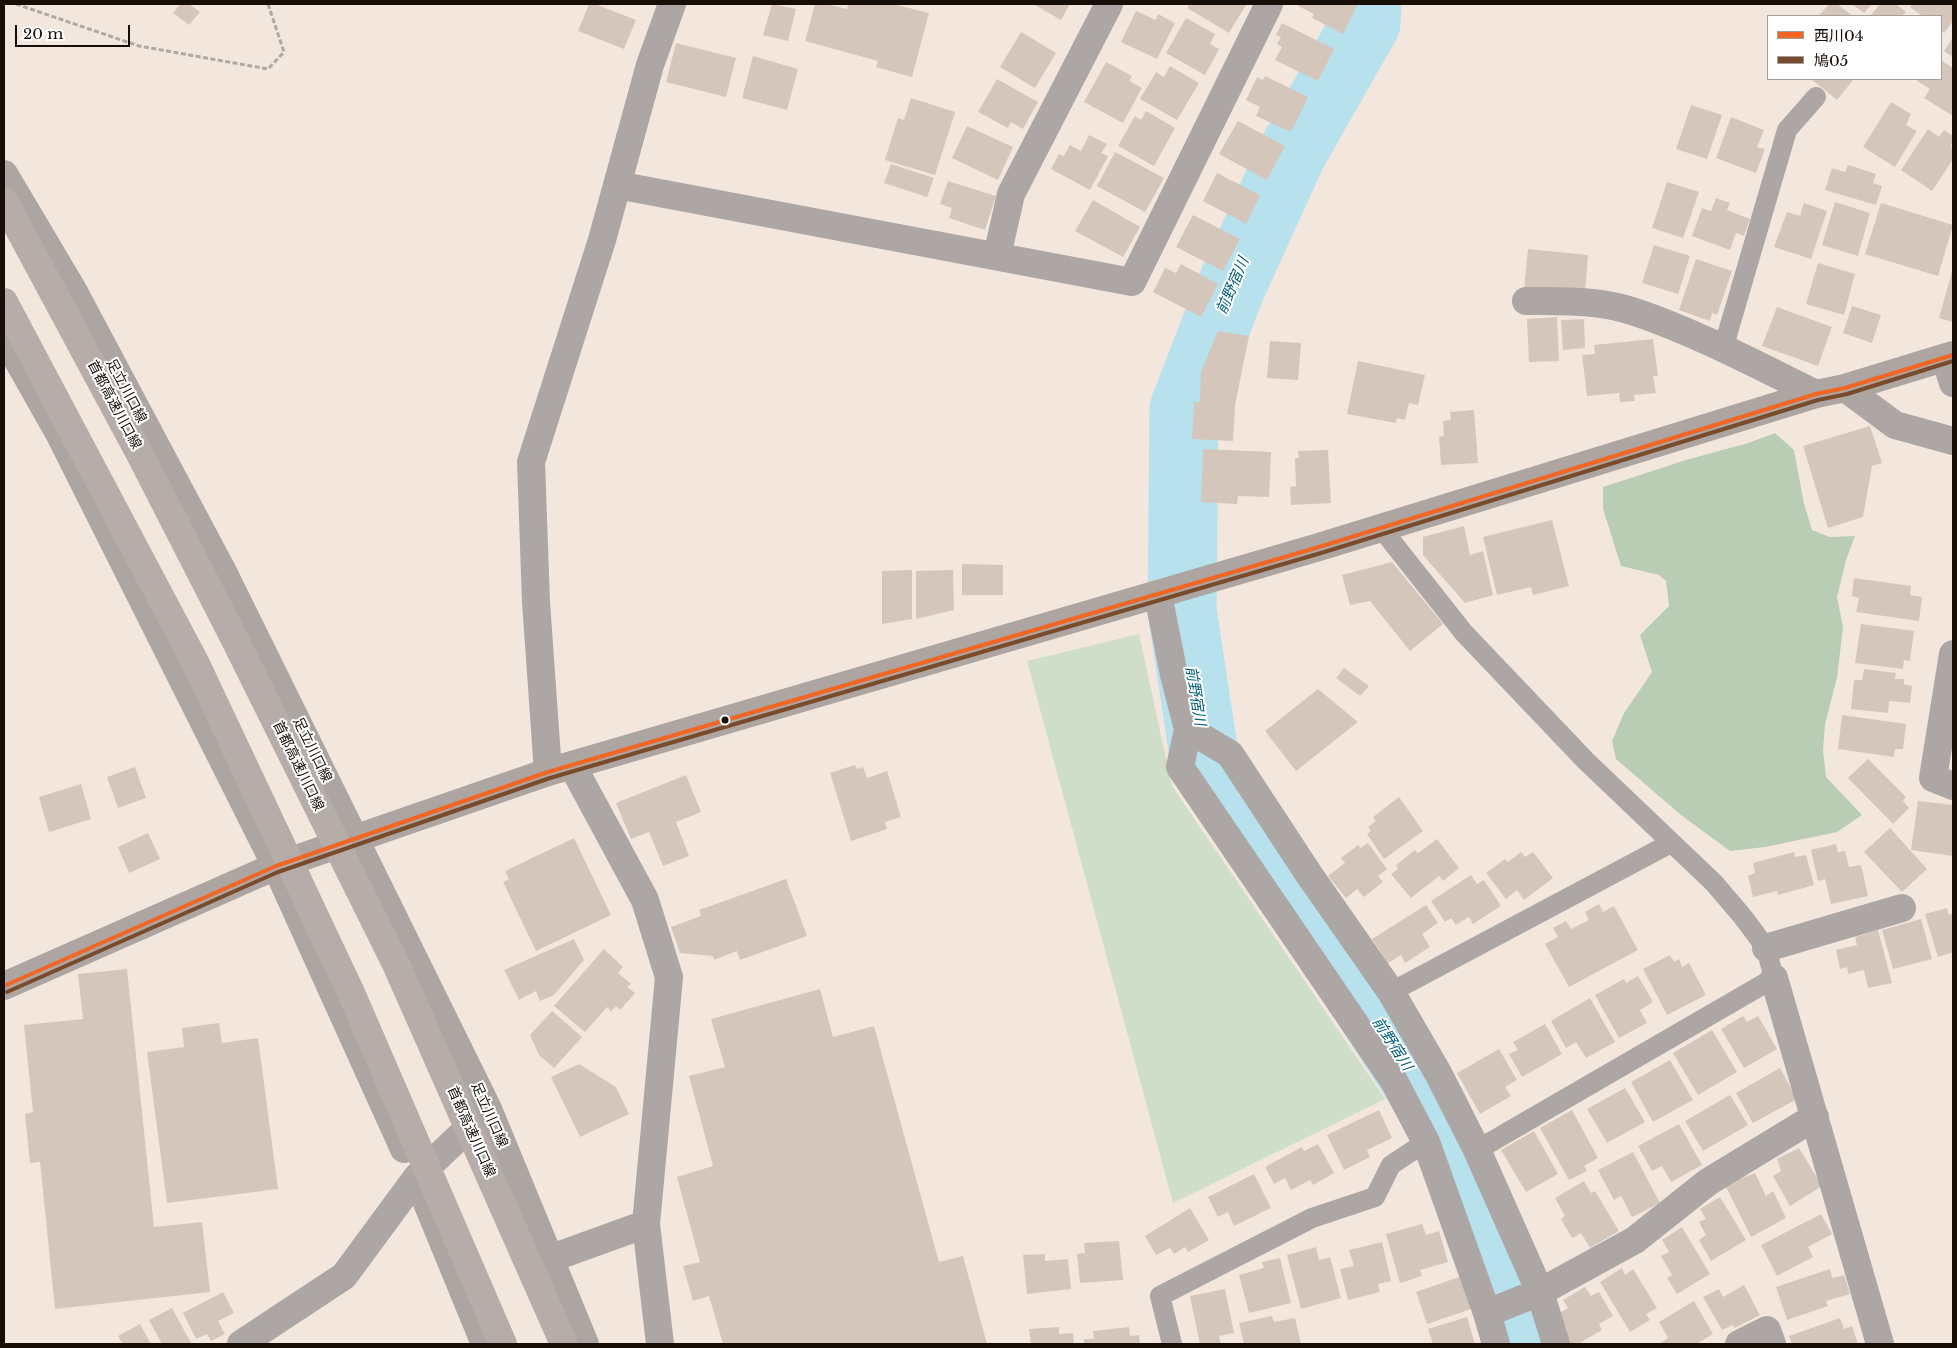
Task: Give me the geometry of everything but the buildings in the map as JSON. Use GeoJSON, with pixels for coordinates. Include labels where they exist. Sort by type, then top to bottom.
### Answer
{"type":"FeatureCollection","features":[{"type":"Feature","properties":{"kind":"highway","name":"首都高速川口線"},"geometry":{"type":"LineString","coordinates":[[4,202],[140,454],[396,964],[564,1344]]}},
{"type":"Feature","properties":{"kind":"highway"},"geometry":{"type":"LineString","coordinates":[[4,302],[203,679],[352,995],[503,1344]]}},
{"type":"Feature","properties":{"kind":"main road","name":"足立川口線"},"geometry":{"type":"LineString","coordinates":[[4,174],[74,292],[222,570],[355,838],[488,1109],[584,1344]]}},
{"type":"Feature","properties":{"kind":"main road"},"geometry":{"type":"LineString","coordinates":[[4,336],[59,433],[276,866],[417,1177],[485,1344]]}},
{"type":"Feature","properties":{"kind":"main road"},"geometry":{"type":"LineString","coordinates":[[4,986],[276,866],[560,768],[1319,547],[1816,394],[1950,365]]}},
{"type":"Feature","properties":{"kind":"street"},"geometry":{"type":"LineString","coordinates":[[660,1344],[646,1224],[669,978],[645,900],[560,768],[536,602],[531,462],[602,240],[650,65],[672,4]]}},
{"type":"Feature","properties":{"kind":"street"},"geometry":{"type":"LineString","coordinates":[[997,256],[1011,194],[1109,4]]}},
{"type":"Feature","properties":{"kind":"street"},"geometry":{"type":"LineString","coordinates":[[617,185],[1132,282],[1269,4]]}},
{"type":"Feature","properties":{"kind":"street"},"geometry":{"type":"LineString","coordinates":[[1526,301],[1579,301],[1634,312],[1723,349],[1816,394]]}},
{"type":"Feature","properties":{"kind":"street"},"geometry":{"type":"LineString","coordinates":[[1845,388],[1895,425],[1953,441]]}},
{"type":"Feature","properties":{"kind":"street"},"geometry":{"type":"LineString","coordinates":[[1159,594],[1174,675],[1188,729],[1180,767],[1394,1081],[1426,1142],[1487,1313],[1496,1344]]}},
{"type":"Feature","properties":{"kind":"street"},"geometry":{"type":"LineString","coordinates":[[1953,654],[1933,778],[1953,786]]}},
{"type":"Feature","properties":{"kind":"street"},"geometry":{"type":"LineString","coordinates":[[1188,729],[1230,754],[1308,873],[1391,992],[1438,1073],[1477,1150],[1540,1292],[1556,1344]]}},
{"type":"Feature","properties":{"kind":"street"},"geometry":{"type":"LineString","coordinates":[[1766,948],[1902,908]]}},
{"type":"Feature","properties":{"kind":"street"},"geometry":{"type":"LineString","coordinates":[[1774,978],[1880,1344]]}},
{"type":"Feature","properties":{"kind":"street"},"geometry":{"type":"LineString","coordinates":[[241,1344],[344,1276],[417,1177],[488,1109]]}},
{"type":"Feature","properties":{"kind":"street"},"geometry":{"type":"LineString","coordinates":[[1487,1313],[1540,1292],[1635,1240],[1708,1182],[1815,1117]]}},
{"type":"Feature","properties":{"kind":"street"},"geometry":{"type":"LineString","coordinates":[[549,1259],[646,1224]]}},
{"type":"Feature","properties":{"kind":"street"},"geometry":{"type":"LineString","coordinates":[[1740,1344],[1767,1330],[1772,1344]]}},
{"type":"Feature","properties":{"kind":"lane"},"geometry":{"type":"LineString","coordinates":[[1723,349],[1787,130],[1816,97]]}},
{"type":"Feature","properties":{"kind":"lane"},"geometry":{"type":"LineString","coordinates":[[1380,528],[1464,633],[1586,761],[1714,883],[1766,948],[1774,978],[1477,1150]]}},
{"type":"Feature","properties":{"kind":"lane"},"geometry":{"type":"LineString","coordinates":[[1391,992],[1671,843]]}},
{"type":"Feature","properties":{"kind":"lane"},"geometry":{"type":"LineString","coordinates":[[1172,1344],[1160,1296],[1312,1218],[1375,1197],[1391,1165],[1426,1142]]}},
{"type":"Feature","properties":{"kind":"path"},"geometry":{"type":"LineString","coordinates":[[16,4],[138,46],[268,68],[284,52],[268,4]]}},
{"type":"Feature","properties":{"kind":"green space"},"geometry":{"type":"Polygon","coordinates":[[[1775,433],[1794,450],[1804,504],[1812,530],[1830,537],[1855,536],[1846,560],[1837,597],[1843,627],[1837,678],[1825,724],[1823,750],[1826,777],[1862,815],[1837,832],[1765,847],[1730,851],[1681,815],[1616,759],[1612,741],[1624,713],[1652,672],[1640,635],[1669,606],[1666,581],[1659,575],[1621,566],[1603,509],[1603,487],[1775,433]]]}},
{"type":"Feature","properties":{"kind":"green space"},"geometry":{"type":"Polygon","coordinates":[[[1139,634],[1172,786],[1385,1099],[1173,1203],[1027,661],[1139,634]]]}},
{"type":"Feature","properties":{"kind":"waterway","name":"前野宿川"},"geometry":{"type":"LineString","coordinates":[[1367,4],[1366,23],[1292,153],[1231,287],[1184,409],[1182,610],[1204,755],[1433,1107],[1477,1214],[1526,1344]]}},
{"type":"Feature","properties":{"kind":"transit line","name":"西川04"},"geometry":{"type":"LineString","coordinates":[[4,986],[276,866],[548,772],[1319,547],[1816,394],[1845,388],[1953,355]]}},
{"type":"Feature","properties":{"kind":"transit line","name":"鳩05"},"geometry":{"type":"LineString","coordinates":[[7,992],[278,872],[550,778],[1321,553],[1818,400],[1847,394],[1953,361]]}}]}
